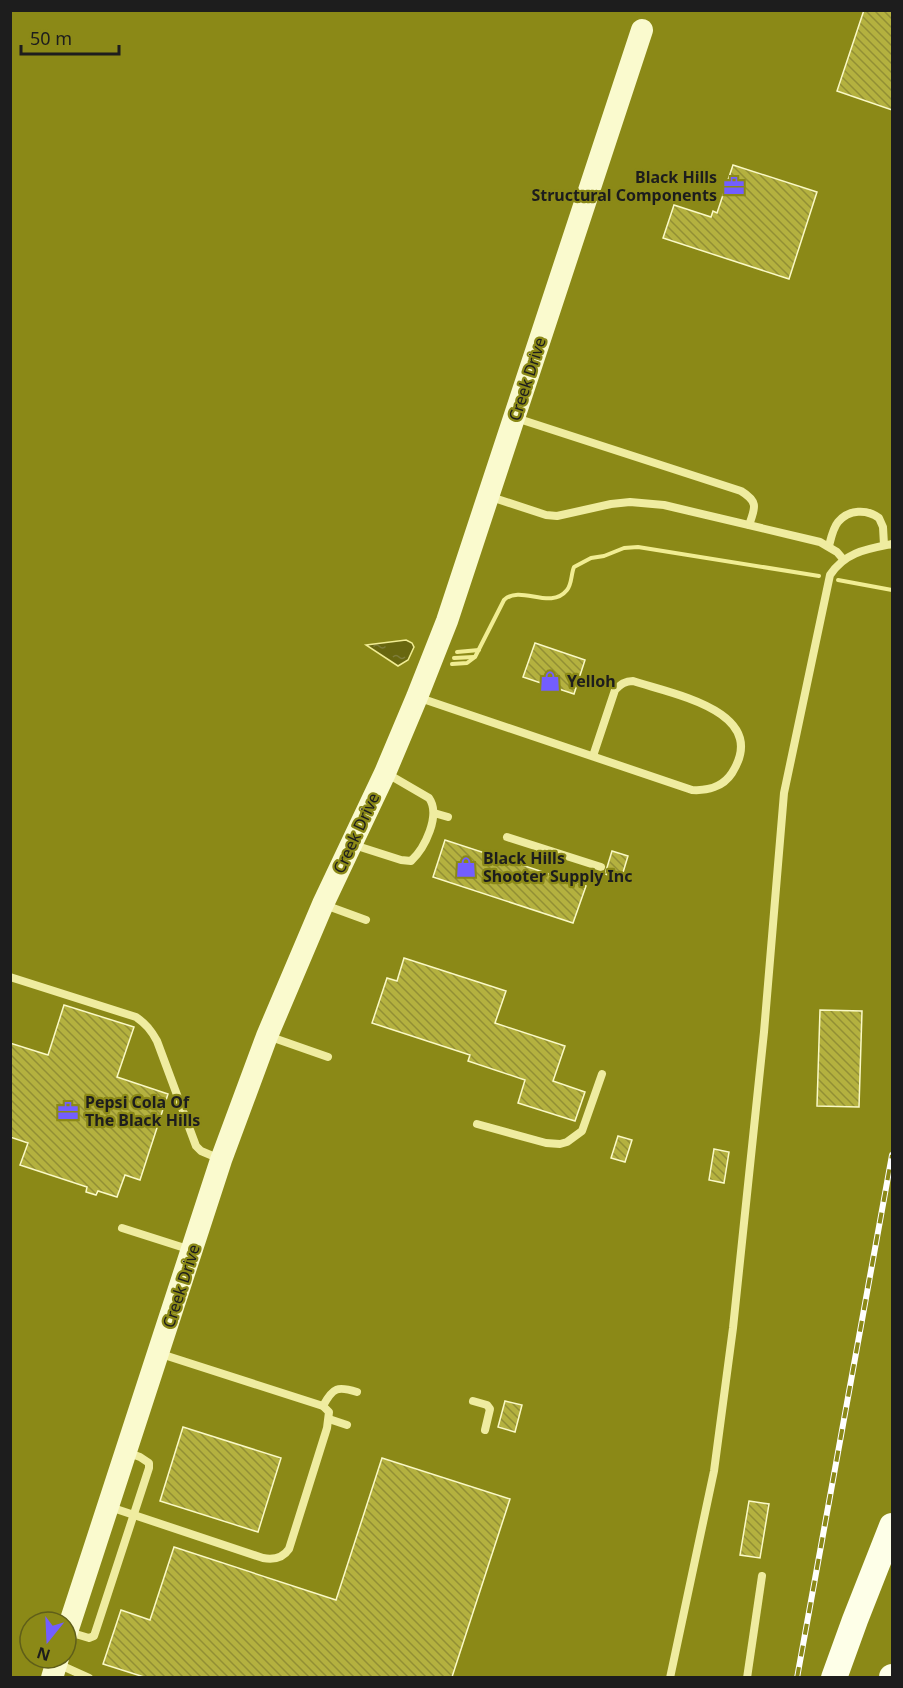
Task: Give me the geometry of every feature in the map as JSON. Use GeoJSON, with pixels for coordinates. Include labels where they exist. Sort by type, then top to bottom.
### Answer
{"type":"FeatureCollection","features":[{"type":"Feature","properties":{"kind":"main road"},"geometry":{"type":"LineString","coordinates":[[834,1677],[892,1526]]}},
{"type":"Feature","properties":{"kind":"street","name":"Creek Drive"},"geometry":{"type":"LineString","coordinates":[[74,1610],[221,1160],[267,1036],[322,904],[385,773],[447,621],[642,30]]}},
{"type":"Feature","properties":{"kind":"lane"},"geometry":{"type":"LineString","coordinates":[[514,418],[750,496],[754,501],[755,509],[749,525]]}},
{"type":"Feature","properties":{"kind":"lane"},"geometry":{"type":"LineString","coordinates":[[488,496],[546,516],[557,516],[630,502],[664,505],[820,542],[829,546],[843,559]]}},
{"type":"Feature","properties":{"kind":"lane"},"geometry":{"type":"LineString","coordinates":[[670,1677],[714,1471],[732,1339],[764,1032],[784,793],[830,575],[843,559],[852,553],[888,544],[879,518],[863,511],[853,513],[838,522],[829,546]]}},
{"type":"Feature","properties":{"kind":"lane"},"geometry":{"type":"LineString","coordinates":[[417,697],[692,790],[712,789],[723,783],[731,775],[740,753],[740,742],[738,731],[733,724],[715,710],[633,681],[627,681],[615,690],[593,756]]}},
{"type":"Feature","properties":{"kind":"lane"},"geometry":{"type":"LineString","coordinates":[[351,844],[411,861],[431,829],[434,813],[429,798],[385,773]]}},
{"type":"Feature","properties":{"kind":"lane"},"geometry":{"type":"LineString","coordinates":[[434,813],[448,817]]}},
{"type":"Feature","properties":{"kind":"lane"},"geometry":{"type":"LineString","coordinates":[[507,837],[600,867]]}},
{"type":"Feature","properties":{"kind":"lane"},"geometry":{"type":"LineString","coordinates":[[322,904],[366,920]]}},
{"type":"Feature","properties":{"kind":"lane"},"geometry":{"type":"LineString","coordinates":[[10,977],[136,1017],[144,1022],[151,1029],[157,1041],[196,1146],[201,1151],[221,1160]]}},
{"type":"Feature","properties":{"kind":"lane"},"geometry":{"type":"LineString","coordinates":[[267,1036],[328,1057]]}},
{"type":"Feature","properties":{"kind":"lane"},"geometry":{"type":"LineString","coordinates":[[477,1124],[546,1143],[567,1142],[582,1131],[602,1074]]}},
{"type":"Feature","properties":{"kind":"lane"},"geometry":{"type":"LineString","coordinates":[[122,1228],[192,1251]]}},
{"type":"Feature","properties":{"kind":"lane"},"geometry":{"type":"LineString","coordinates":[[108,1507],[263,1558],[278,1558],[289,1549],[329,1419],[329,1412],[323,1406],[159,1353]]}},
{"type":"Feature","properties":{"kind":"lane"},"geometry":{"type":"LineString","coordinates":[[323,1406],[328,1395],[335,1389],[343,1388],[357,1392]]}},
{"type":"Feature","properties":{"kind":"lane"},"geometry":{"type":"LineString","coordinates":[[473,1401],[487,1405],[490,1409],[485,1430]]}},
{"type":"Feature","properties":{"kind":"lane"},"geometry":{"type":"LineString","coordinates":[[329,1419],[347,1425]]}},
{"type":"Feature","properties":{"kind":"lane"},"geometry":{"type":"LineString","coordinates":[[78,1636],[89,1638],[94,1636],[149,1463],[140,1456],[126,1452]]}},
{"type":"Feature","properties":{"kind":"lane"},"geometry":{"type":"LineString","coordinates":[[747,1677],[762,1576]]}},
{"type":"Feature","properties":{"kind":"lane"},"geometry":{"type":"LineString","coordinates":[[68,1670],[90,1677]]}},
{"type":"Feature","properties":{"kind":"water"},"geometry":{"type":"Polygon","coordinates":[[[406,640],[414,647],[408,660],[398,666],[366,645],[406,640]]]}},
{"type":"Feature","properties":{"kind":"building"},"geometry":{"type":"Polygon","coordinates":[[[864,10],[892,10],[892,110],[837,91],[864,10]]]}},
{"type":"Feature","properties":{"kind":"building"},"geometry":{"type":"Polygon","coordinates":[[[733,165],[817,192],[789,279],[663,238],[674,205],[711,217],[713,211],[717,213],[733,165]]]}},
{"type":"Feature","properties":{"kind":"building"},"geometry":{"type":"Polygon","coordinates":[[[535,643],[585,660],[574,694],[523,677],[535,643]]]}},
{"type":"Feature","properties":{"kind":"building"},"geometry":{"type":"Polygon","coordinates":[[[445,840],[586,886],[573,923],[433,877],[445,840]]]}},
{"type":"Feature","properties":{"kind":"building"},"geometry":{"type":"Polygon","coordinates":[[[612,851],[628,856],[621,879],[605,874],[612,851]]]}},
{"type":"Feature","properties":{"kind":"building"},"geometry":{"type":"Polygon","coordinates":[[[404,958],[506,991],[495,1023],[565,1046],[553,1081],[585,1092],[575,1121],[518,1103],[525,1080],[468,1061],[470,1055],[372,1023],[387,978],[397,981],[404,958]]]}},
{"type":"Feature","properties":{"kind":"building"},"geometry":{"type":"Polygon","coordinates":[[[64,1005],[134,1027],[117,1077],[168,1094],[140,1180],[125,1175],[117,1197],[98,1191],[96,1195],[86,1192],[87,1187],[20,1165],[28,1143],[10,1137],[10,1043],[48,1055],[64,1005]]]}},
{"type":"Feature","properties":{"kind":"building"},"geometry":{"type":"Polygon","coordinates":[[[820,1010],[862,1011],[859,1107],[817,1106],[820,1010]]]}},
{"type":"Feature","properties":{"kind":"building"},"geometry":{"type":"Polygon","coordinates":[[[618,1136],[632,1140],[625,1162],[611,1158],[618,1136]]]}},
{"type":"Feature","properties":{"kind":"building"},"geometry":{"type":"Polygon","coordinates":[[[714,1149],[729,1152],[724,1183],[709,1180],[714,1149]]]}},
{"type":"Feature","properties":{"kind":"building"},"geometry":{"type":"Polygon","coordinates":[[[505,1401],[522,1405],[515,1432],[498,1427],[505,1401]]]}},
{"type":"Feature","properties":{"kind":"building"},"geometry":{"type":"Polygon","coordinates":[[[183,1427],[281,1458],[258,1532],[160,1501],[183,1427]]]}},
{"type":"Feature","properties":{"kind":"building"},"geometry":{"type":"Polygon","coordinates":[[[382,1458],[510,1499],[452,1677],[144,1677],[103,1664],[121,1610],[150,1620],[174,1547],[336,1600],[382,1458]]]}},
{"type":"Feature","properties":{"kind":"building"},"geometry":{"type":"Polygon","coordinates":[[[749,1501],[769,1504],[760,1558],[740,1555],[749,1501]]]}},
{"type":"Feature","properties":{"kind":"waterway"},"geometry":{"type":"LineString","coordinates":[[452,664],[467,663],[475,657],[504,600],[519,595],[544,598],[560,596],[569,588],[574,567],[591,558],[604,556],[624,548],[638,547],[819,576]]}},
{"type":"Feature","properties":{"kind":"waterway"},"geometry":{"type":"LineString","coordinates":[[838,580],[892,590]]}},
{"type":"Feature","properties":{"kind":"waterway"},"geometry":{"type":"LineString","coordinates":[[457,652],[479,650]]}},
{"type":"Feature","properties":{"kind":"waterway"},"geometry":{"type":"LineString","coordinates":[[454,658],[474,657]]}},
{"type":"Feature","properties":{"kind":"railway"},"geometry":{"type":"LineString","coordinates":[[797,1678],[892,1155]]}},
{"type":"Feature","properties":{"kind":"place","name":"Black Hills Structural Components"},"geometry":{"type":"Point","coordinates":[734,186]}},
{"type":"Feature","properties":{"kind":"place","name":"Yelloh"},"geometry":{"type":"Point","coordinates":[550,681]}},
{"type":"Feature","properties":{"kind":"place","name":"Black Hills Shooter Supply Inc"},"geometry":{"type":"Point","coordinates":[466,867]}},
{"type":"Feature","properties":{"kind":"place","name":"Pepsi Cola Of The Black Hills"},"geometry":{"type":"Point","coordinates":[68,1111]}}]}
